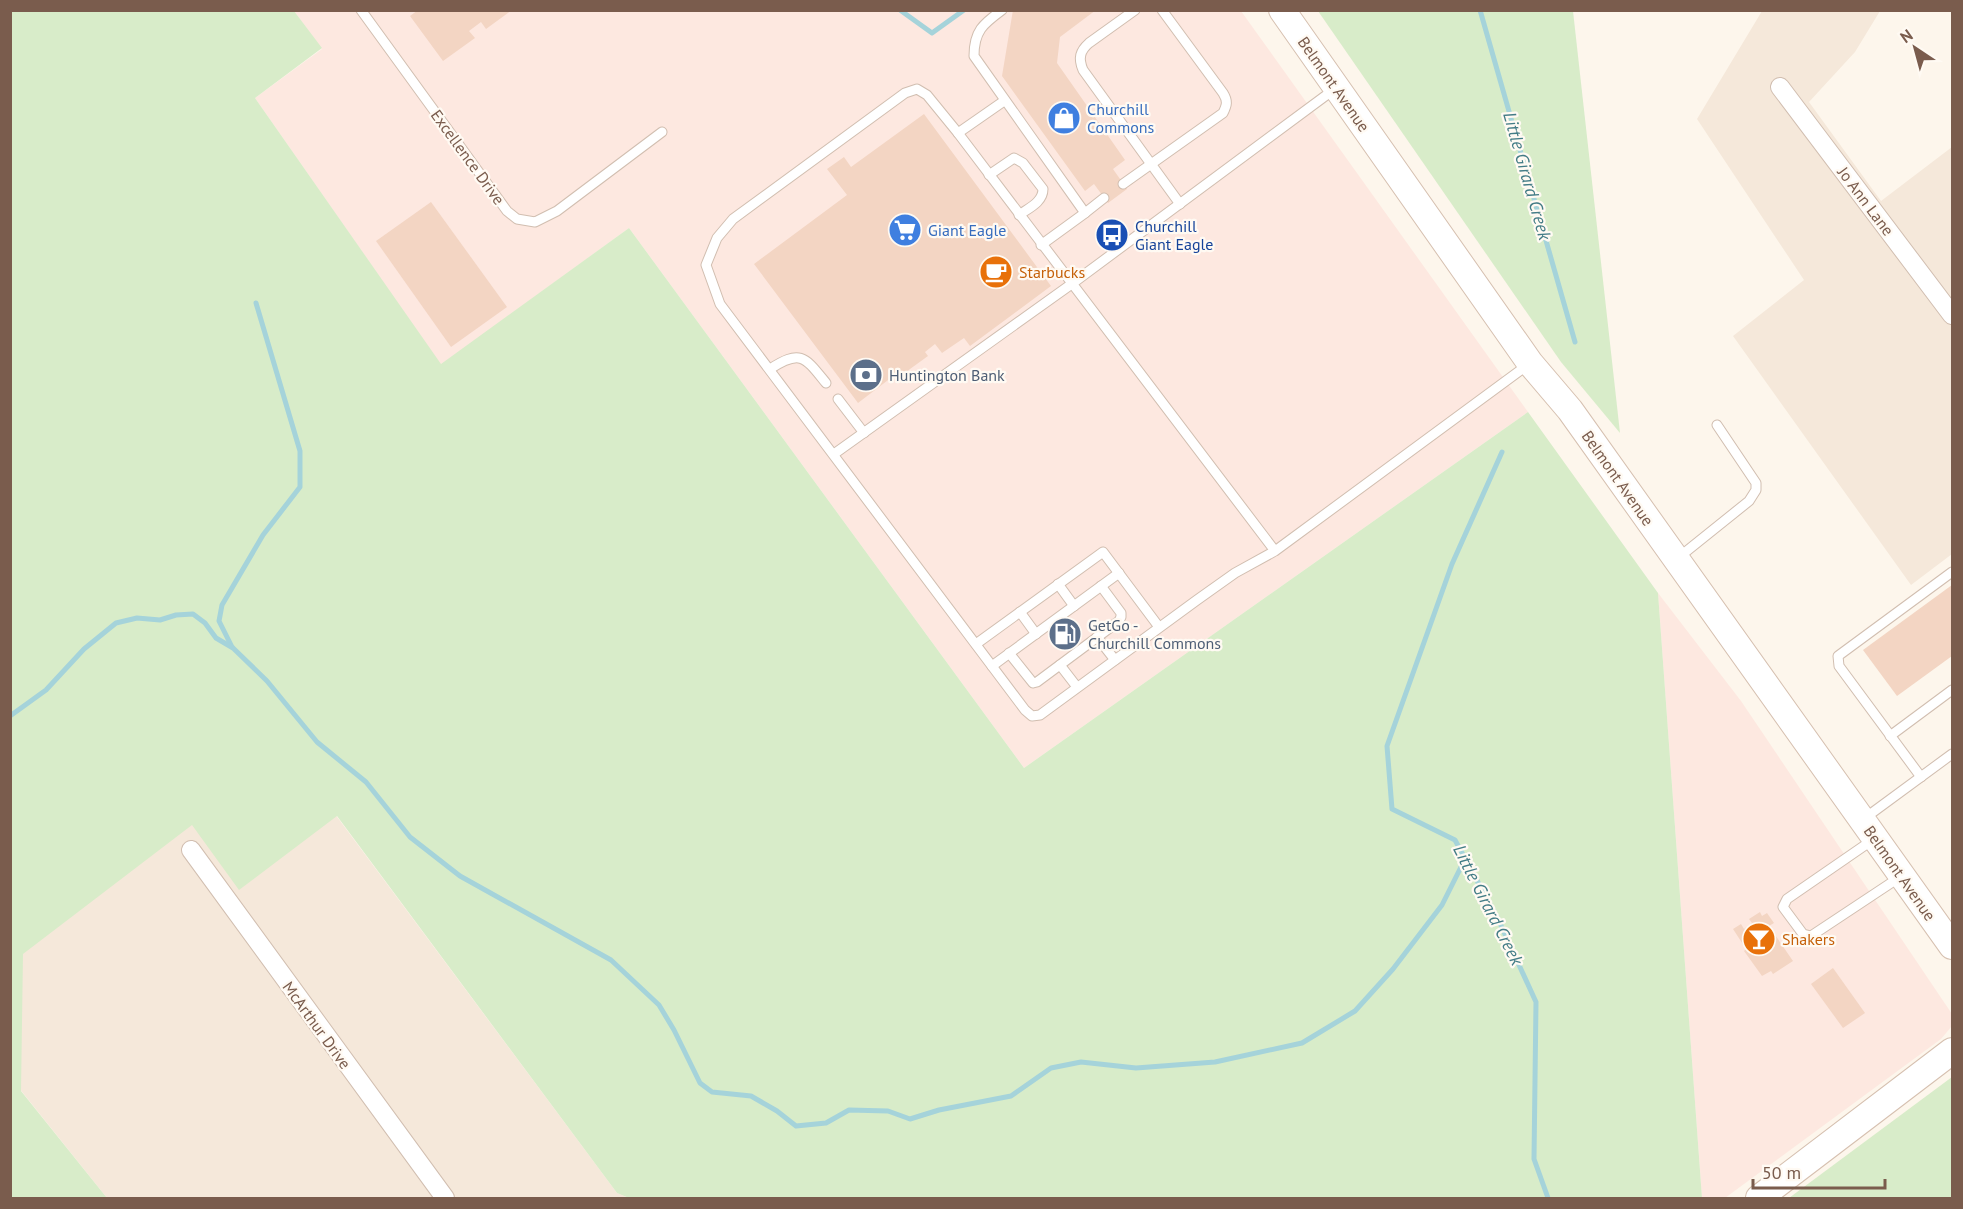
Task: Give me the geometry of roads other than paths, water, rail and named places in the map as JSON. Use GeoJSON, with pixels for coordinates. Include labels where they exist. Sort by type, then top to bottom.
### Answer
{"type":"FeatureCollection","features":[{"type":"Feature","properties":{"kind":"main road","name":"Belmont Avenue"},"geometry":{"type":"LineString","coordinates":[[1282,10],[1530,363],[1570,410],[1953,946]]}},
{"type":"Feature","properties":{"kind":"main road"},"geometry":{"type":"LineString","coordinates":[[1759,1198],[1953,1051]]}},
{"type":"Feature","properties":{"kind":"street","name":"Jo Ann Lane"},"geometry":{"type":"LineString","coordinates":[[1780,87],[1953,315]]}},
{"type":"Feature","properties":{"kind":"street","name":"McArthur Drive"},"geometry":{"type":"LineString","coordinates":[[191,850],[445,1198]]}},
{"type":"Feature","properties":{"kind":"lane","name":"Excellence Drive"},"geometry":{"type":"LineString","coordinates":[[361,10],[507,211],[518,219],[535,222],[557,211],[662,132]]}},
{"type":"Feature","properties":{"kind":"lane"},"geometry":{"type":"LineString","coordinates":[[1002,10],[981,27],[974,45],[974,56],[1084,213]]}},
{"type":"Feature","properties":{"kind":"lane"},"geometry":{"type":"LineString","coordinates":[[1135,10],[1089,43],[1080,55],[1080,62],[1180,204]]}},
{"type":"Feature","properties":{"kind":"lane"},"geometry":{"type":"LineString","coordinates":[[1123,184],[1223,113],[1227,105],[1227,99],[1223,93],[1162,10]]}},
{"type":"Feature","properties":{"kind":"lane"},"geometry":{"type":"LineString","coordinates":[[834,454],[1073,283],[1336,88]]}},
{"type":"Feature","properties":{"kind":"lane"},"geometry":{"type":"LineString","coordinates":[[1275,550],[958,133],[927,95],[917,89],[905,93],[733,219],[717,237],[705,265],[720,304],[1025,710],[1032,716],[1040,715],[1235,573],[1275,550],[1530,363]]}},
{"type":"Feature","properties":{"kind":"lane"},"geometry":{"type":"LineString","coordinates":[[958,133],[1004,101]]}},
{"type":"Feature","properties":{"kind":"lane"},"geometry":{"type":"LineString","coordinates":[[989,175],[1014,158],[1023,163],[1043,189],[1042,198],[1019,215]]}},
{"type":"Feature","properties":{"kind":"lane"},"geometry":{"type":"LineString","coordinates":[[1041,245],[1104,198]]}},
{"type":"Feature","properties":{"kind":"lane"},"geometry":{"type":"LineString","coordinates":[[770,369],[785,360],[799,358],[811,363],[826,383]]}},
{"type":"Feature","properties":{"kind":"lane"},"geometry":{"type":"LineString","coordinates":[[838,399],[864,433]]}},
{"type":"Feature","properties":{"kind":"lane"},"geometry":{"type":"LineString","coordinates":[[1676,559],[1749,501],[1756,490],[1756,483],[1717,425]]}},
{"type":"Feature","properties":{"kind":"lane"},"geometry":{"type":"LineString","coordinates":[[976,644],[1103,552],[1159,627]]}},
{"type":"Feature","properties":{"kind":"lane"},"geometry":{"type":"LineString","coordinates":[[1921,777],[1839,666],[1838,656],[1953,572]]}},
{"type":"Feature","properties":{"kind":"lane"},"geometry":{"type":"LineString","coordinates":[[992,666],[1119,573]]}},
{"type":"Feature","properties":{"kind":"lane"},"geometry":{"type":"LineString","coordinates":[[1058,585],[1074,606]]}},
{"type":"Feature","properties":{"kind":"lane"},"geometry":{"type":"LineString","coordinates":[[1009,653],[1032,683],[1060,665],[1119,621],[1121,613],[1101,586]]}},
{"type":"Feature","properties":{"kind":"lane"},"geometry":{"type":"LineString","coordinates":[[1020,612],[1036,634]]}},
{"type":"Feature","properties":{"kind":"lane"},"geometry":{"type":"LineString","coordinates":[[1097,637],[1115,660]]}},
{"type":"Feature","properties":{"kind":"lane"},"geometry":{"type":"LineString","coordinates":[[1060,665],[1077,687]]}},
{"type":"Feature","properties":{"kind":"lane"},"geometry":{"type":"LineString","coordinates":[[1890,736],[1953,690]]}},
{"type":"Feature","properties":{"kind":"lane"},"geometry":{"type":"LineString","coordinates":[[1902,876],[1811,936],[1803,934],[1784,907],[1787,899],[1869,829],[1921,777],[1953,754]]}},
{"type":"Feature","properties":{"kind":"waterway"},"geometry":{"type":"LineString","coordinates":[[900,10],[932,33],[964,10]]}},
{"type":"Feature","properties":{"kind":"waterway","name":"Little Girard Creek"},"geometry":{"type":"LineString","coordinates":[[1480,10],[1575,342]]}},
{"type":"Feature","properties":{"kind":"waterway"},"geometry":{"type":"LineString","coordinates":[[232,647],[219,621],[222,605],[263,535],[300,487],[300,451],[256,303]]}},
{"type":"Feature","properties":{"kind":"waterway","name":"Little Girard Creek"},"geometry":{"type":"LineString","coordinates":[[1502,452],[1452,564],[1387,746],[1392,809],[1455,840],[1498,919],[1536,1002],[1534,1159],[1548,1198]]}},
{"type":"Feature","properties":{"kind":"waterway"},"geometry":{"type":"LineString","coordinates":[[10,716],[46,690],[84,649],[116,623],[137,618],[160,620],[176,615],[193,614],[205,623],[216,638],[233,648],[267,681],[317,742],[366,782],[410,837],[460,876],[611,960],[659,1005],[700,1083],[712,1092],[751,1096],[777,1111],[796,1126],[826,1123],[849,1110],[888,1111],[910,1119],[939,1110],[1011,1096],[1051,1068],[1081,1062],[1136,1068],[1215,1062],[1302,1043],[1355,1011],[1393,969],[1442,905],[1465,859]]}},
{"type":"Feature","properties":{"kind":"place","name":"Churchill Commons"},"geometry":{"type":"Point","coordinates":[1064,118]}},
{"type":"Feature","properties":{"kind":"place","name":"Giant Eagle"},"geometry":{"type":"Point","coordinates":[905,230]}},
{"type":"Feature","properties":{"kind":"place","name":"Churchill Giant Eagle"},"geometry":{"type":"Point","coordinates":[1112,235]}},
{"type":"Feature","properties":{"kind":"place","name":"Starbucks"},"geometry":{"type":"Point","coordinates":[996,272]}},
{"type":"Feature","properties":{"kind":"place","name":"Huntington Bank"},"geometry":{"type":"Point","coordinates":[866,375]}},
{"type":"Feature","properties":{"kind":"place","name":"GetGo - Churchill Commons"},"geometry":{"type":"Point","coordinates":[1065,634]}},
{"type":"Feature","properties":{"kind":"place","name":"Shakers"},"geometry":{"type":"Point","coordinates":[1759,939]}}]}
